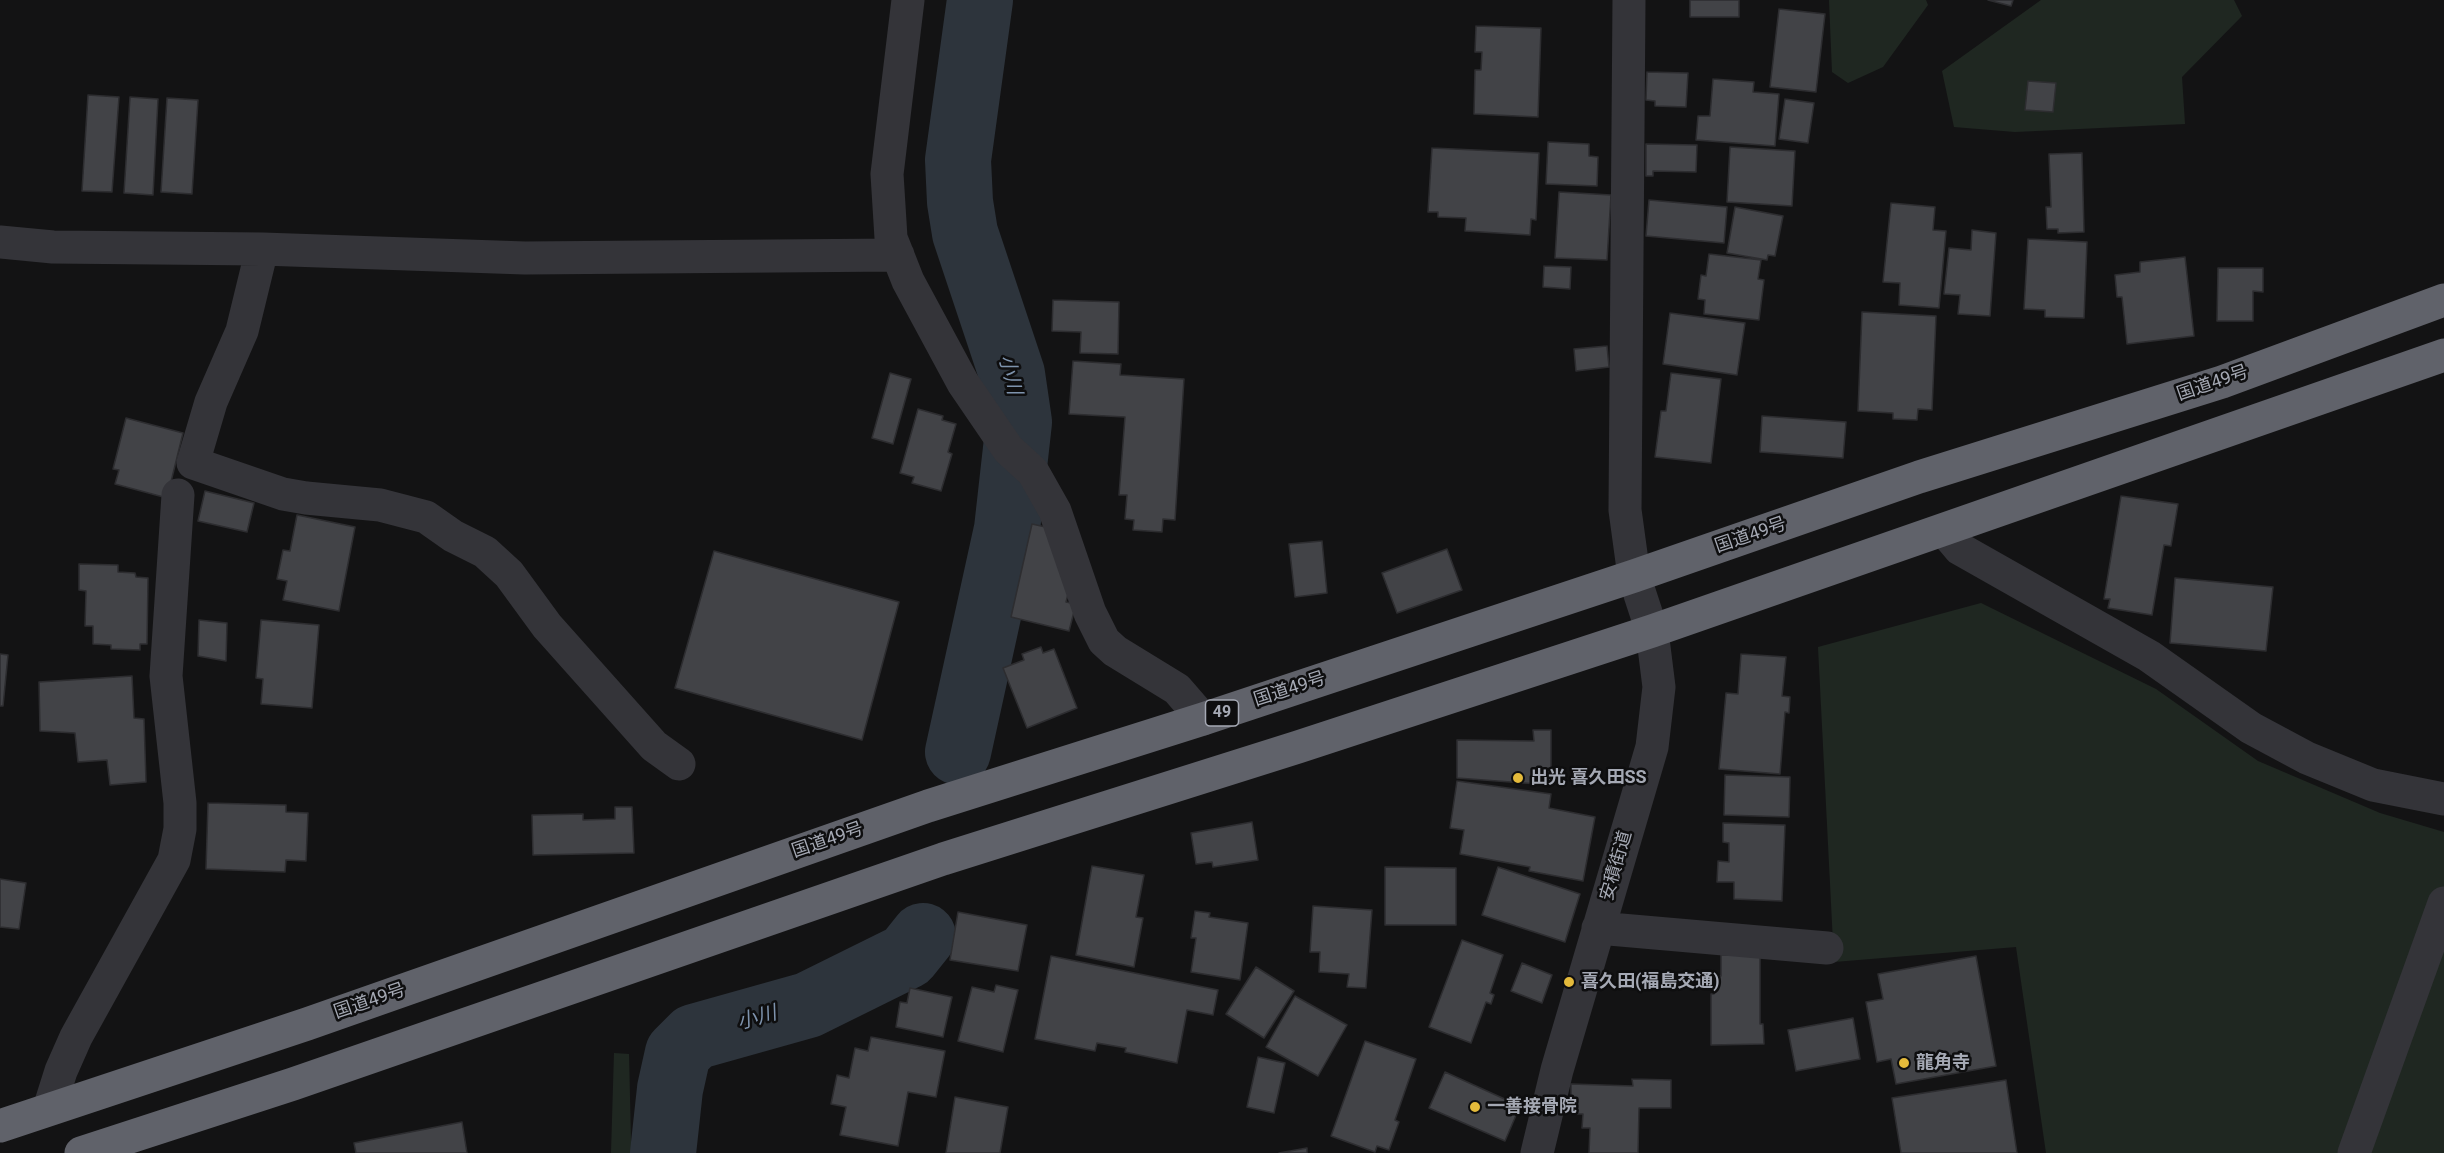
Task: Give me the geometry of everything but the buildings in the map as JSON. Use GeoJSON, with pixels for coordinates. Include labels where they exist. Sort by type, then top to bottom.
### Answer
{"type":"FeatureCollection","features":[{"type":"Feature","properties":{"kind":"highway","name":"国道49号"},"geometry":{"type":"LineString","coordinates":[[0,1125],[307,1024],[928,806],[1203,719],[1634,576],[1919,477],[2222,382],[2444,300]]}},
{"type":"Feature","properties":{"kind":"highway"},"geometry":{"type":"LineString","coordinates":[[81,1153],[315,1077],[943,859],[1298,747],[1652,631],[2444,355]]}},
{"type":"Feature","properties":{"kind":"street"},"geometry":{"type":"LineString","coordinates":[[908,0],[886,174],[891,238],[908,281],[963,383],[1008,449],[1033,472],[1055,511],[1090,613],[1104,641],[1115,651],[1177,689],[1203,719]]}},
{"type":"Feature","properties":{"kind":"street","name":"安積街道"},"geometry":{"type":"LineString","coordinates":[[1537,1153],[1557,1070],[1652,747],[1659,687],[1652,631],[1634,576],[1625,510],[1629,0]]}},
{"type":"Feature","properties":{"kind":"street"},"geometry":{"type":"LineString","coordinates":[[0,242],[53,248],[262,249],[525,258],[898,255]]}},
{"type":"Feature","properties":{"kind":"street"},"geometry":{"type":"LineString","coordinates":[[262,249],[242,331],[211,402],[193,464],[283,494],[380,506],[426,517],[453,536],[485,552],[509,574],[547,626],[654,746],[679,764]]}},
{"type":"Feature","properties":{"kind":"street"},"geometry":{"type":"LineString","coordinates":[[49,1109],[61,1071],[76,1037],[174,860],[180,829],[180,803],[166,676],[178,495]]}},
{"type":"Feature","properties":{"kind":"street"},"geometry":{"type":"LineString","coordinates":[[1944,530],[1960,549],[2149,657],[2251,729],[2307,758],[2373,784],[2444,799]]}},
{"type":"Feature","properties":{"kind":"street"},"geometry":{"type":"LineString","coordinates":[[2354,1153],[2444,903]]}},
{"type":"Feature","properties":{"kind":"street"},"geometry":{"type":"LineString","coordinates":[[1598,928],[1827,948]]}},
{"type":"Feature","properties":{"kind":"shaded area"},"geometry":{"type":"Polygon","coordinates":[[[1829,0],[1926,0],[1928,5],[1883,67],[1848,83],[1832,72],[1829,0]]]}},
{"type":"Feature","properties":{"kind":"shaded area"},"geometry":{"type":"Polygon","coordinates":[[[2041,0],[2234,0],[2242,16],[2182,77],[2185,124],[2015,132],[1954,127],[1942,71],[2041,0]]]}},
{"type":"Feature","properties":{"kind":"shaded area"},"geometry":{"type":"Polygon","coordinates":[[[1981,603],[2156,689],[2258,761],[2380,813],[2444,832],[2444,1153],[2046,1153],[2016,947],[1834,962],[1818,647],[1981,603]]]}},
{"type":"Feature","properties":{"kind":"shaded area"},"geometry":{"type":"Polygon","coordinates":[[[614,1053],[629,1054],[631,1141],[635,1153],[611,1153],[614,1053]]]}},
{"type":"Feature","properties":{"kind":"waterway","name":"小川"},"geometry":{"type":"LineString","coordinates":[[958,752],[1007,529],[1019,422],[1012,374],[965,233],[960,202],[958,160],[980,0]]}},
{"type":"Feature","properties":{"kind":"waterway","name":"小川"},"geometry":{"type":"LineString","coordinates":[[663,1153],[670,1089],[678,1053],[694,1037],[808,1005],[907,956],[923,936]]}},
{"type":"Feature","properties":{"kind":"place","name":"出光 喜久田SS"},"geometry":{"type":"Point","coordinates":[1518,778]}},
{"type":"Feature","properties":{"kind":"place","name":"喜久田(福島交通)"},"geometry":{"type":"Point","coordinates":[1569,982]}},
{"type":"Feature","properties":{"kind":"place","name":"龍角寺"},"geometry":{"type":"Point","coordinates":[1904,1063]}},
{"type":"Feature","properties":{"kind":"place","name":"一善接骨院"},"geometry":{"type":"Point","coordinates":[1475,1107]}}]}
